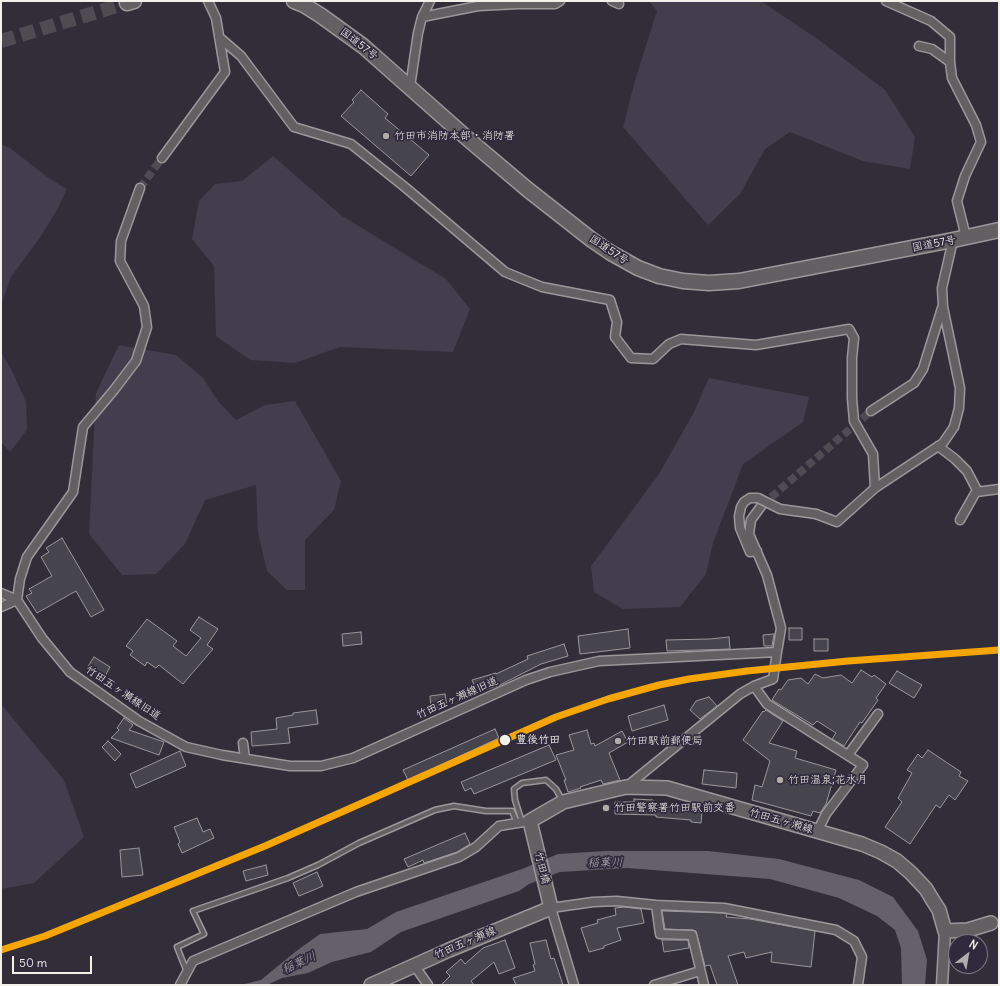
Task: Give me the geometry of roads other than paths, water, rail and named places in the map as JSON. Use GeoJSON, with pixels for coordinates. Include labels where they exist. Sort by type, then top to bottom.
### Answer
{"type":"FeatureCollection","features":[{"type":"Feature","properties":{"kind":"highway","name":"国道57号"},"geometry":{"type":"LineString","coordinates":[[294,1],[304,5],[320,15],[363,46],[509,174],[592,240],[611,253],[638,268],[659,276],[683,281],[709,283],[739,281],[960,239],[999,230]]}},
{"type":"Feature","properties":{"kind":"main road","name":"竹田五ヶ瀬線"},"geometry":{"type":"LineString","coordinates":[[523,822],[563,802],[626,787],[668,788],[862,844],[881,852],[911,873],[926,889],[939,910],[945,931]]}},
{"type":"Feature","properties":{"kind":"main road","name":"竹田橋"},"geometry":{"type":"LineString","coordinates":[[523,822],[534,839],[550,903]]}},
{"type":"Feature","properties":{"kind":"main road","name":"竹田五ヶ瀬線"},"geometry":{"type":"LineString","coordinates":[[371,985],[550,903]]}},
{"type":"Feature","properties":{"kind":"main road"},"geometry":{"type":"LineString","coordinates":[[945,931],[968,930],[991,923]]}},
{"type":"Feature","properties":{"kind":"street"},"geometry":{"type":"LineString","coordinates":[[162,158],[225,72],[216,18],[208,1]]}},
{"type":"Feature","properties":{"kind":"street"},"geometry":{"type":"LineString","coordinates":[[410,87],[418,33],[422,17],[430,1]]}},
{"type":"Feature","properties":{"kind":"street"},"geometry":{"type":"LineString","coordinates":[[422,17],[478,6],[555,4],[560,1]]}},
{"type":"Feature","properties":{"kind":"street"},"geometry":{"type":"LineString","coordinates":[[757,551],[750,552],[740,528],[739,516],[744,502],[750,498],[780,509],[816,514],[837,522],[875,488],[943,442],[954,427],[960,408],[960,388],[943,307],[942,288],[960,239],[957,201],[965,176],[981,142],[976,124],[952,78],[950,62],[950,37],[931,21],[886,1]]}},
{"type":"Feature","properties":{"kind":"street"},"geometry":{"type":"LineString","coordinates":[[219,37],[241,56],[294,127],[351,144],[406,188],[505,272],[542,287],[610,300],[617,322],[615,337],[631,358],[653,360],[669,344],[681,339],[756,346],[849,329],[854,338],[852,358],[852,398],[854,421],[873,454],[875,488]]}},
{"type":"Feature","properties":{"kind":"street"},"geometry":{"type":"LineString","coordinates":[[919,46],[932,49],[950,62]]}},
{"type":"Feature","properties":{"kind":"street"},"geometry":{"type":"LineString","coordinates":[[17,600],[20,579],[27,557],[73,492],[83,427],[136,361],[147,326],[144,306],[120,261],[121,241],[140,188]]}},
{"type":"Feature","properties":{"kind":"street"},"geometry":{"type":"LineString","coordinates":[[871,410],[914,383],[923,369],[943,307]]}},
{"type":"Feature","properties":{"kind":"street"},"geometry":{"type":"LineString","coordinates":[[938,446],[955,458],[967,471],[977,490],[960,520]]}},
{"type":"Feature","properties":{"kind":"street"},"geometry":{"type":"LineString","coordinates":[[976,492],[999,489]]}},
{"type":"Feature","properties":{"kind":"street"},"geometry":{"type":"LineString","coordinates":[[626,787],[740,694],[754,686],[773,679],[781,628],[767,574],[749,534],[751,520],[760,502]]}},
{"type":"Feature","properties":{"kind":"street"},"geometry":{"type":"LineString","coordinates":[[1,593],[17,600]]}},
{"type":"Feature","properties":{"kind":"street"},"geometry":{"type":"LineString","coordinates":[[1,607],[17,600]]}},
{"type":"Feature","properties":{"kind":"street","name":"竹田五ヶ瀬線旧道"},"geometry":{"type":"LineString","coordinates":[[17,600],[42,638],[70,672],[139,721],[186,747],[222,755],[290,766],[321,766],[353,758],[526,680],[550,672],[599,661],[777,652]]}},
{"type":"Feature","properties":{"kind":"street"},"geometry":{"type":"LineString","coordinates":[[754,686],[767,704],[863,765],[826,814],[817,832]]}},
{"type":"Feature","properties":{"kind":"street"},"geometry":{"type":"LineString","coordinates":[[848,755],[878,714]]}},
{"type":"Feature","properties":{"kind":"street"},"geometry":{"type":"LineString","coordinates":[[243,743],[245,758]]}},
{"type":"Feature","properties":{"kind":"street"},"geometry":{"type":"LineString","coordinates":[[180,985],[193,962],[356,892],[459,857],[476,847],[499,826],[523,822]]}},
{"type":"Feature","properties":{"kind":"street"},"geometry":{"type":"LineString","coordinates":[[574,985],[550,903],[617,901],[656,905],[724,908],[836,930],[854,941],[862,957],[858,985]]}},
{"type":"Feature","properties":{"kind":"street"},"geometry":{"type":"LineString","coordinates":[[656,905],[660,934],[692,935],[704,985]]}},
{"type":"Feature","properties":{"kind":"street"},"geometry":{"type":"LineString","coordinates":[[942,985],[945,931]]}},
{"type":"Feature","properties":{"kind":"street"},"geometry":{"type":"LineString","coordinates":[[414,965],[428,985]]}},
{"type":"Feature","properties":{"kind":"street"},"geometry":{"type":"LineString","coordinates":[[654,985],[700,971]]}},
{"type":"Feature","properties":{"kind":"lane"},"geometry":{"type":"LineString","coordinates":[[523,822],[515,800],[514,789],[522,783],[546,780],[556,789],[563,802]]}},
{"type":"Feature","properties":{"kind":"lane"},"geometry":{"type":"LineString","coordinates":[[187,973],[177,947],[204,934],[193,911],[288,878],[318,865],[359,843],[435,810],[454,806],[486,811],[512,811],[523,822]]}},
{"type":"Feature","properties":{"kind":"water","name":"稲葉川"},"geometry":{"type":"Polygon","coordinates":[[[606,851],[708,851],[779,859],[859,880],[893,897],[918,931],[927,960],[925,985],[902,985],[901,948],[895,930],[877,916],[839,898],[770,879],[627,868],[560,872],[529,884],[519,891],[401,932],[371,952],[332,962],[308,973],[282,978],[267,985],[240,985],[261,980],[320,934],[367,929],[396,912],[522,869],[558,854],[606,851]]]}},
{"type":"Feature","properties":{"kind":"tunnel"},"geometry":{"type":"LineString","coordinates":[[1,41],[127,3]]}},
{"type":"Feature","properties":{"kind":"tunnel"},"geometry":{"type":"LineString","coordinates":[[140,188],[162,158]]}},
{"type":"Feature","properties":{"kind":"tunnel"},"geometry":{"type":"LineString","coordinates":[[762,505],[871,411]]}},
{"type":"Feature","properties":{"kind":"place","name":"竹田市消防本部・消防署"},"geometry":{"type":"Point","coordinates":[386,136]}},
{"type":"Feature","properties":{"kind":"place","name":"豊後竹田"},"geometry":{"type":"Point","coordinates":[505,740]}},
{"type":"Feature","properties":{"kind":"place","name":"竹田駅前郵便局"},"geometry":{"type":"Point","coordinates":[618,741]}},
{"type":"Feature","properties":{"kind":"place","name":"竹田温泉;花水月"},"geometry":{"type":"Point","coordinates":[780,780]}},
{"type":"Feature","properties":{"kind":"place","name":"竹田警察署竹田駅前交番"},"geometry":{"type":"Point","coordinates":[606,808]}}]}
